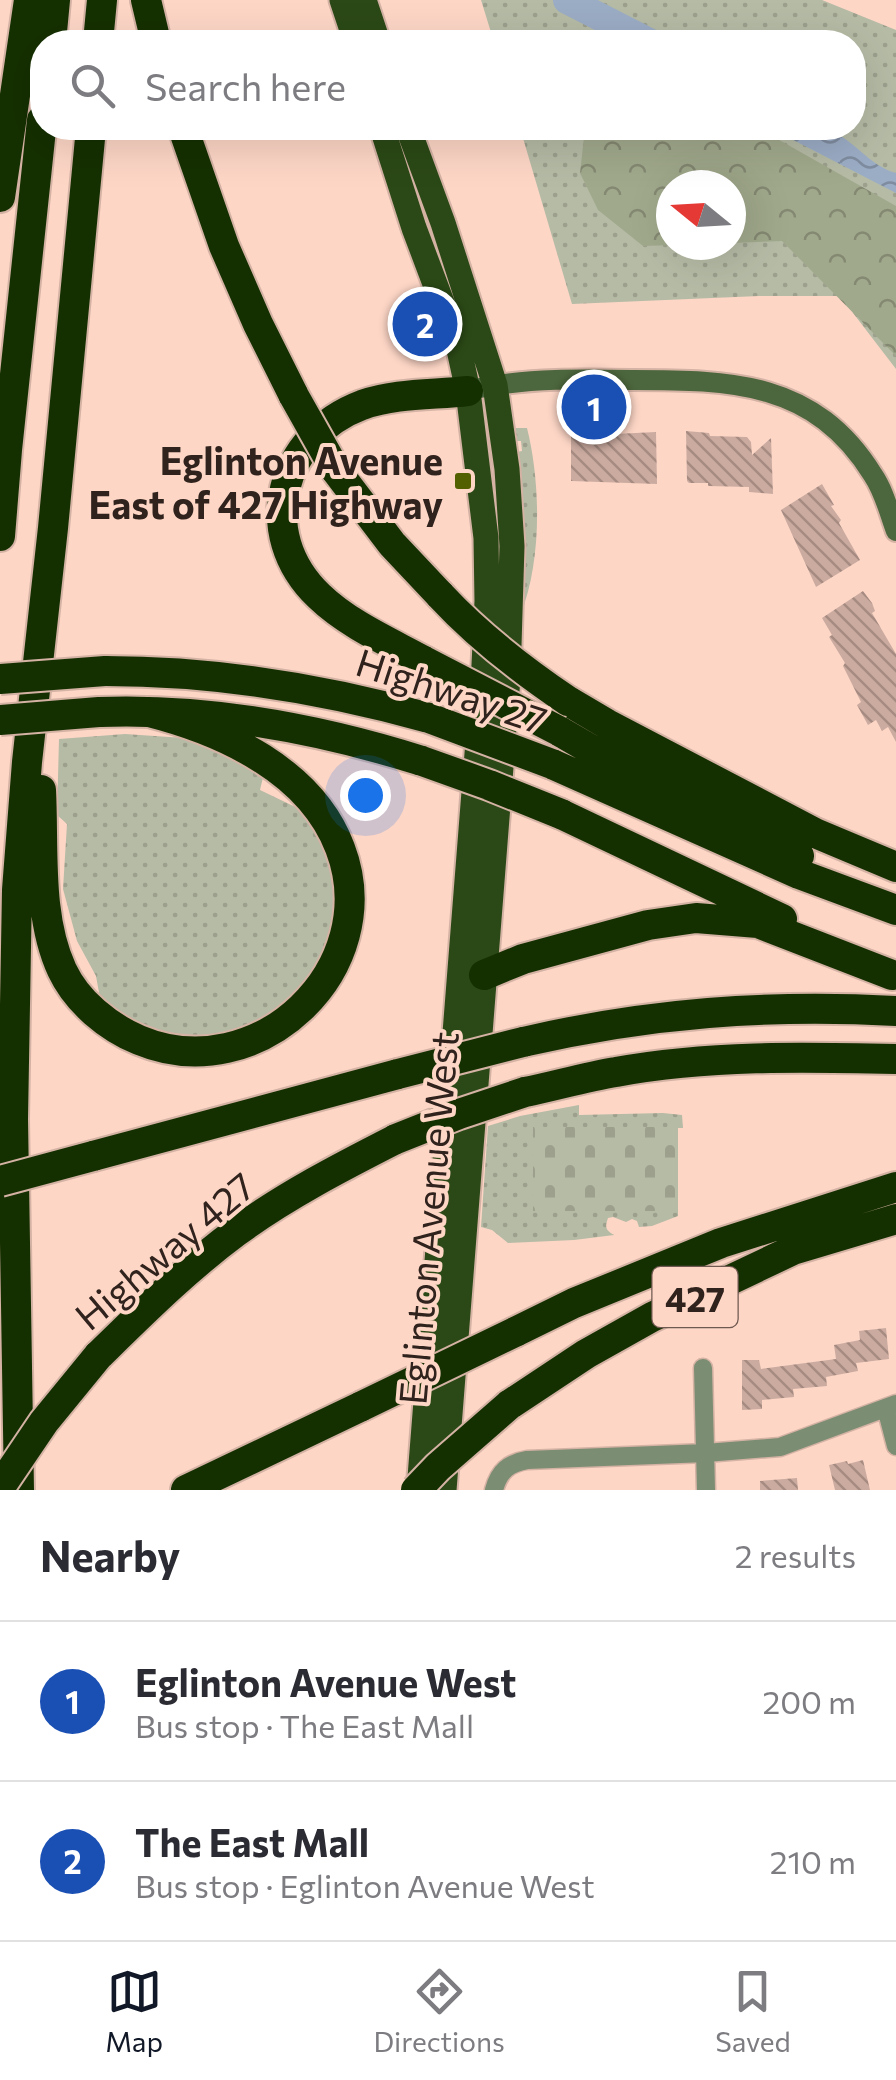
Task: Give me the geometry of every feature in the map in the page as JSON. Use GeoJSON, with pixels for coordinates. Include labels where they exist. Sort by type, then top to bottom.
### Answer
{"type":"FeatureCollection","features":[{"type":"Feature","properties":{"kind":"highway"},"geometry":{"type":"LineString","coordinates":[[0,197],[29,0]]}},
{"type":"Feature","properties":{"kind":"highway"},"geometry":{"type":"LineString","coordinates":[[52,30],[56,0]]}},
{"type":"Feature","properties":{"kind":"highway"},"geometry":{"type":"LineString","coordinates":[[99,30],[102,0]]}},
{"type":"Feature","properties":{"kind":"highway"},"geometry":{"type":"LineString","coordinates":[[146,0],[153,30]]}},
{"type":"Feature","properties":{"kind":"highway"},"geometry":{"type":"LineString","coordinates":[[0,536],[40,140]]}},
{"type":"Feature","properties":{"kind":"highway"},"geometry":{"type":"LineString","coordinates":[[18,1490],[12,1118],[20,844],[89,140]]}},
{"type":"Feature","properties":{"kind":"highway"},"geometry":{"type":"LineString","coordinates":[[187,140],[224,246],[294,396],[335,468],[392,544],[441,596],[527,674],[568,701],[815,833],[896,867]]}},
{"type":"Feature","properties":{"kind":"highway"},"geometry":{"type":"LineString","coordinates":[[482,388],[376,400],[346,412],[309,440],[291,468],[282,515],[286,546],[299,572],[320,597],[349,618],[590,750],[774,840],[821,869],[854,896]]}},
{"type":"Feature","properties":{"kind":"highway"},"geometry":{"type":"LineString","coordinates":[[0,493],[7,450]]}},
{"type":"Feature","properties":{"kind":"highway"},"geometry":{"type":"LineString","coordinates":[[39,652],[44,888],[50,936],[62,971],[95,1013],[131,1037],[177,1050],[230,1049],[280,1026],[302,1009],[322,984],[337,955],[346,923],[350,894],[345,864],[326,819],[289,779],[228,740],[149,712]]}},
{"type":"Feature","properties":{"kind":"highway","name":"Highway 27"},"geometry":{"type":"LineString","coordinates":[[0,679],[105,671],[182,673],[270,682],[352,698],[429,718],[552,764],[799,874],[896,910]]}},
{"type":"Feature","properties":{"kind":"highway"},"geometry":{"type":"LineString","coordinates":[[0,720],[98,712],[219,716],[354,741],[489,784],[561,814],[894,976]]}},
{"type":"Feature","properties":{"kind":"highway"},"geometry":{"type":"LineString","coordinates":[[484,976],[523,959],[648,926],[696,918],[758,923],[894,976]]}},
{"type":"Feature","properties":{"kind":"highway"},"geometry":{"type":"LineString","coordinates":[[0,1180],[523,1042],[614,1023],[676,1014],[761,1009],[896,1011]]}},
{"type":"Feature","properties":{"kind":"highway","name":"Highway 427"},"geometry":{"type":"LineString","coordinates":[[0,1487],[44,1422],[98,1356],[165,1291],[236,1232],[319,1179],[396,1139],[524,1092],[616,1072],[760,1059],[896,1060]]}},
{"type":"Feature","properties":{"kind":"highway"},"geometry":{"type":"LineString","coordinates":[[186,1490],[574,1303],[721,1243],[896,1187]]}},
{"type":"Feature","properties":{"kind":"highway","name":"427"},"geometry":{"type":"LineString","coordinates":[[418,1490],[438,1467],[509,1405],[586,1354],[793,1250],[896,1219]]}},
{"type":"Feature","properties":{"kind":"main road"},"geometry":{"type":"LineString","coordinates":[[355,6],[370,30]]}},
{"type":"Feature","properties":{"kind":"main road","name":"Eglinton Avenue West"},"geometry":{"type":"LineString","coordinates":[[386,140],[458,345],[482,388],[486,538],[481,700],[418,1490]]}},
{"type":"Feature","properties":{"kind":"main road","name":"Eglinton Avenue West"},"geometry":{"type":"LineString","coordinates":[[412,140],[442,222],[509,487],[512,584],[508,678],[444,1490]]}},
{"type":"Feature","properties":{"kind":"main road"},"geometry":{"type":"LineString","coordinates":[[482,388],[559,379],[677,380],[733,383],[786,397],[829,424],[860,455],[876,478],[896,531]]}},
{"type":"Feature","properties":{"kind":"street"},"geometry":{"type":"LineString","coordinates":[[704,1368],[706,1490]]}},
{"type":"Feature","properties":{"kind":"street"},"geometry":{"type":"LineString","coordinates":[[494,1490],[503,1470],[512,1462],[780,1448],[891,1406],[896,1446]]}},
{"type":"Feature","properties":{"kind":"green space"},"geometry":{"type":"Polygon","coordinates":[[[481,0],[822,0],[896,30],[896,369],[840,296],[572,304],[524,140],[866,140],[866,30],[490,30],[481,0]]]}},
{"type":"Feature","properties":{"kind":"green space"},"geometry":{"type":"Polygon","coordinates":[[[584,140],[779,140],[896,206],[896,356],[782,241],[746,242],[746,170],[656,170],[656,246],[643,246],[598,210],[580,173],[584,140]]]}},
{"type":"Feature","properties":{"kind":"green space"},"geometry":{"type":"Polygon","coordinates":[[[516,428],[527,428],[537,498],[536,548],[520,616],[517,452],[522,451],[521,441],[515,441],[516,428]]]}},
{"type":"Feature","properties":{"kind":"green space"},"geometry":{"type":"Polygon","coordinates":[[[125,734],[184,738],[217,748],[264,773],[260,790],[310,814],[332,857],[338,917],[323,965],[281,1011],[229,1035],[198,1039],[164,1033],[117,1012],[100,998],[96,976],[77,941],[63,889],[67,824],[57,815],[59,739],[125,734]]]}},
{"type":"Feature","properties":{"kind":"green space"},"geometry":{"type":"Polygon","coordinates":[[[579,1105],[579,1115],[682,1115],[683,1128],[534,1127],[533,1211],[678,1211],[678,1216],[639,1227],[632,1219],[626,1222],[608,1218],[606,1228],[614,1235],[574,1240],[508,1243],[492,1230],[481,1227],[488,1126],[579,1105]]]}},
{"type":"Feature","properties":{"kind":"green space"},"geometry":{"type":"Polygon","coordinates":[[[533,1127],[678,1127],[678,1211],[533,1211],[533,1127]]]}},
{"type":"Feature","properties":{"kind":"water"},"geometry":{"type":"Polygon","coordinates":[[[793,140],[846,140],[877,164],[896,173],[896,193],[793,140]]]}},
{"type":"Feature","properties":{"kind":"building"},"geometry":{"type":"Polygon","coordinates":[[[686,431],[747,437],[752,455],[771,438],[773,494],[749,492],[749,487],[689,483],[686,431]]]}},
{"type":"Feature","properties":{"kind":"building"},"geometry":{"type":"Polygon","coordinates":[[[656,432],[657,484],[571,481],[571,433],[656,432]]]}},
{"type":"Feature","properties":{"kind":"building"},"geometry":{"type":"Polygon","coordinates":[[[822,484],[860,560],[816,587],[781,510],[822,484]]]}},
{"type":"Feature","properties":{"kind":"building"},"geometry":{"type":"Polygon","coordinates":[[[863,591],[896,654],[896,742],[888,727],[882,731],[876,720],[868,725],[857,705],[861,702],[845,663],[822,618],[863,591]]]}},
{"type":"Feature","properties":{"kind":"building"},"geometry":{"type":"Polygon","coordinates":[[[886,1328],[889,1359],[856,1363],[858,1371],[826,1377],[827,1386],[793,1389],[794,1397],[762,1400],[762,1409],[742,1410],[742,1360],[759,1360],[761,1369],[836,1359],[834,1345],[860,1340],[859,1331],[886,1328]]]}},
{"type":"Feature","properties":{"kind":"building"},"geometry":{"type":"Polygon","coordinates":[[[863,1460],[870,1490],[835,1490],[829,1465],[863,1460]]]}},
{"type":"Feature","properties":{"kind":"building"},"geometry":{"type":"Polygon","coordinates":[[[797,1478],[798,1490],[760,1490],[760,1481],[797,1478]]]}},
{"type":"Feature","properties":{"kind":"waterway"},"geometry":{"type":"LineString","coordinates":[[567,0],[626,30]]}},
{"type":"Feature","properties":{"kind":"place","name":"The East Mall"},"geometry":{"type":"Point","coordinates":[425,324]}},
{"type":"Feature","properties":{"kind":"place","name":"Eglinton Avenue West"},"geometry":{"type":"Point","coordinates":[594,407]}},
{"type":"Feature","properties":{"kind":"place","name":"Eglinton Avenue East of 427 Highway"},"geometry":{"type":"Point","coordinates":[463,481]}}]}
